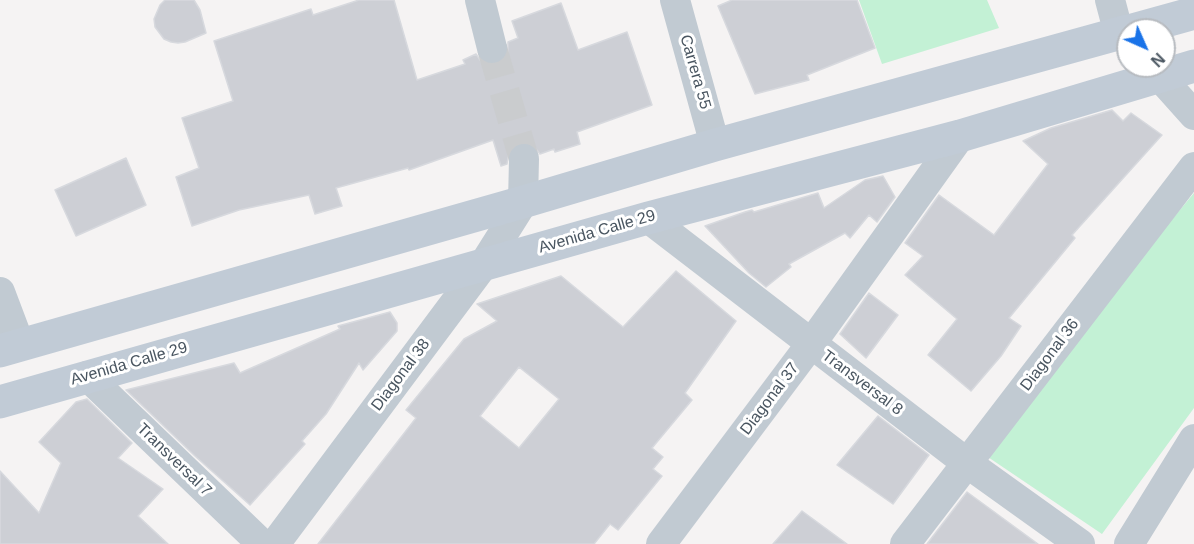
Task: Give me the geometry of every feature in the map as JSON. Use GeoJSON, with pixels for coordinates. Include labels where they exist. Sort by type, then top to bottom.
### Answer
{"type":"FeatureCollection","features":[{"type":"Feature","properties":{"kind":"main road"},"geometry":{"type":"LineString","coordinates":[[1176,18],[1194,13]]}},
{"type":"Feature","properties":{"kind":"main road"},"geometry":{"type":"LineString","coordinates":[[10,348],[715,145],[1116,35]]}},
{"type":"Feature","properties":{"kind":"main road","name":"Avenida Calle 29"},"geometry":{"type":"LineString","coordinates":[[1176,72],[1194,66]]}},
{"type":"Feature","properties":{"kind":"main road","name":"Avenida Calle 29"},"geometry":{"type":"LineString","coordinates":[[0,402],[648,218],[960,136],[1157,78]]}},
{"type":"Feature","properties":{"kind":"street"},"geometry":{"type":"LineString","coordinates":[[480,0],[492,48]]}},
{"type":"Feature","properties":{"kind":"street","name":"Carrera 55"},"geometry":{"type":"LineString","coordinates":[[675,0],[715,145]]}},
{"type":"Feature","properties":{"kind":"street"},"geometry":{"type":"LineString","coordinates":[[1110,0],[1119,18]]}},
{"type":"Feature","properties":{"kind":"street"},"geometry":{"type":"LineString","coordinates":[[1161,78],[1194,115]]}},
{"type":"Feature","properties":{"kind":"street","name":"Diagonal 37"},"geometry":{"type":"LineString","coordinates":[[662,544],[811,344],[960,136]]}},
{"type":"Feature","properties":{"kind":"street"},"geometry":{"type":"LineString","coordinates":[[523,202],[524,159]]}},
{"type":"Feature","properties":{"kind":"street","name":"Diagonal 36"},"geometry":{"type":"LineString","coordinates":[[905,544],[1194,167]]}},
{"type":"Feature","properties":{"kind":"street","name":"Diagonal 38"},"geometry":{"type":"LineString","coordinates":[[275,544],[484,264],[523,202]]}},
{"type":"Feature","properties":{"kind":"street","name":"Transversal 8"},"geometry":{"type":"LineString","coordinates":[[648,218],[967,463],[1080,544]]}},
{"type":"Feature","properties":{"kind":"street"},"geometry":{"type":"LineString","coordinates":[[0,292],[10,348]]}},
{"type":"Feature","properties":{"kind":"street","name":"Transversal 7"},"geometry":{"type":"LineString","coordinates":[[87,376],[262,544]]}},
{"type":"Feature","properties":{"kind":"street"},"geometry":{"type":"LineString","coordinates":[[1130,544],[1194,439]]}},
{"type":"Feature","properties":{"kind":"green space"},"geometry":{"type":"Polygon","coordinates":[[[859,0],[987,0],[999,28],[882,64],[859,0]]]}},
{"type":"Feature","properties":{"kind":"green space"},"geometry":{"type":"Polygon","coordinates":[[[1194,193],[1194,408],[1102,534],[979,451],[1194,193]]]}},
{"type":"Feature","properties":{"kind":"building"},"geometry":{"type":"Polygon","coordinates":[[[165,0],[194,0],[200,10],[206,33],[178,43],[164,39],[155,27],[154,19],[160,5],[165,0]]]}},
{"type":"Feature","properties":{"kind":"building"},"geometry":{"type":"Polygon","coordinates":[[[359,0],[394,0],[417,80],[465,64],[463,60],[476,54],[487,64],[497,65],[508,53],[508,42],[518,38],[512,21],[561,3],[578,50],[627,32],[652,105],[577,132],[580,144],[555,152],[554,149],[540,154],[532,144],[525,142],[516,144],[509,151],[507,164],[501,166],[493,140],[409,170],[408,168],[336,188],[342,206],[315,214],[309,195],[239,210],[192,226],[176,177],[199,168],[182,118],[233,101],[214,41],[311,9],[313,15],[359,0]]]}},
{"type":"Feature","properties":{"kind":"building"},"geometry":{"type":"Polygon","coordinates":[[[732,0],[857,0],[875,48],[807,75],[809,80],[755,94],[718,6],[732,0]]]}},
{"type":"Feature","properties":{"kind":"building"},"geometry":{"type":"Polygon","coordinates":[[[1112,110],[1123,121],[1131,113],[1162,135],[1072,235],[1075,238],[1009,318],[1021,326],[1001,356],[971,391],[928,355],[957,319],[905,275],[923,256],[905,243],[939,195],[994,235],[1048,164],[1023,141],[1051,128],[1112,110]]]}},
{"type":"Feature","properties":{"kind":"building"},"geometry":{"type":"Polygon","coordinates":[[[126,158],[146,205],[76,236],[55,190],[126,158]]]}},
{"type":"Feature","properties":{"kind":"building"},"geometry":{"type":"Polygon","coordinates":[[[883,176],[895,197],[877,222],[869,215],[850,238],[845,233],[789,264],[791,267],[766,287],[749,273],[705,226],[745,212],[752,210],[754,212],[818,193],[824,208],[865,180],[883,176]]]}},
{"type":"Feature","properties":{"kind":"building"},"geometry":{"type":"Polygon","coordinates":[[[676,271],[736,321],[685,393],[692,400],[652,448],[663,457],[653,469],[662,476],[618,530],[610,524],[594,544],[318,544],[416,418],[406,410],[464,339],[497,321],[477,304],[561,276],[623,327],[676,271]],[[519,367],[480,416],[519,448],[559,399],[519,367]]]}},
{"type":"Feature","properties":{"kind":"building"},"geometry":{"type":"Polygon","coordinates":[[[869,293],[898,315],[866,358],[840,334],[869,293]]]}},
{"type":"Feature","properties":{"kind":"building"},"geometry":{"type":"Polygon","coordinates":[[[390,312],[397,323],[397,331],[363,370],[359,363],[326,414],[302,441],[305,444],[250,505],[126,390],[234,363],[240,373],[340,329],[338,326],[390,312]]]}},
{"type":"Feature","properties":{"kind":"building"},"geometry":{"type":"Polygon","coordinates":[[[87,399],[132,443],[118,458],[163,489],[138,516],[168,544],[0,544],[0,471],[39,513],[61,463],[39,442],[76,402],[87,399]]]}},
{"type":"Feature","properties":{"kind":"building"},"geometry":{"type":"Polygon","coordinates":[[[878,416],[929,455],[893,504],[837,465],[878,416]]]}},
{"type":"Feature","properties":{"kind":"building"},"geometry":{"type":"Polygon","coordinates":[[[967,492],[1038,544],[927,544],[967,492]]]}},
{"type":"Feature","properties":{"kind":"building"},"geometry":{"type":"Polygon","coordinates":[[[802,511],[847,544],[773,544],[802,511]]]}},
{"type":"Feature","properties":{"kind":"tunnel"},"geometry":{"type":"LineString","coordinates":[[492,48],[524,159]]}}]}
